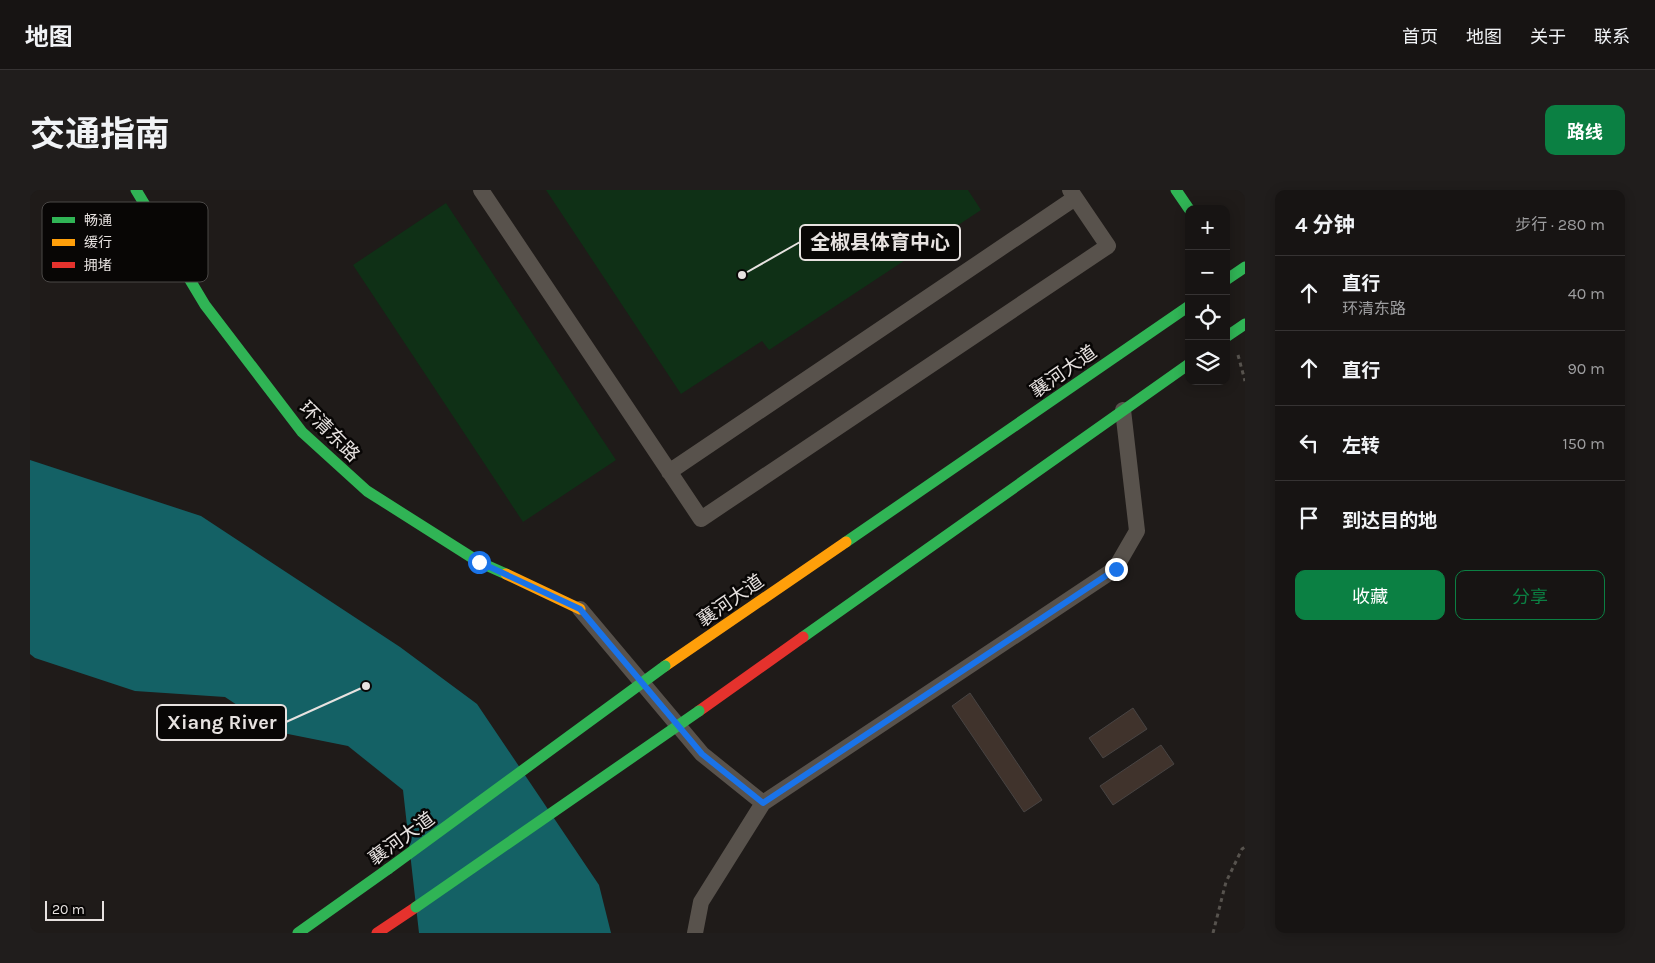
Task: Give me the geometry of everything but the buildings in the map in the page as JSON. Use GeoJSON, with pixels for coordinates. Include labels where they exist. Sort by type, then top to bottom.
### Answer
{"type":"FeatureCollection","features":[{"type":"Feature","properties":{"kind":"main road","name":"环清东路"},"geometry":{"type":"LineString","coordinates":[[136,190],[143,202]]}},
{"type":"Feature","properties":{"kind":"main road"},"geometry":{"type":"LineString","coordinates":[[1176,190],[1186,205]]}},
{"type":"Feature","properties":{"kind":"main road"},"geometry":{"type":"LineString","coordinates":[[1230,278],[1245,267]]}},
{"type":"Feature","properties":{"kind":"main road","name":"环清东路"},"geometry":{"type":"LineString","coordinates":[[191,282],[205,305],[302,432],[368,492],[471,557],[580,609]]}},
{"type":"Feature","properties":{"kind":"main road","name":"襄河大道"},"geometry":{"type":"LineString","coordinates":[[298,933],[665,666],[1185,309]]}},
{"type":"Feature","properties":{"kind":"main road"},"geometry":{"type":"LineString","coordinates":[[1230,334],[1245,324]]}},
{"type":"Feature","properties":{"kind":"main road"},"geometry":{"type":"LineString","coordinates":[[377,933],[699,711],[1185,367]]}},
{"type":"Feature","properties":{"kind":"street"},"geometry":{"type":"LineString","coordinates":[[481,190],[669,472],[701,519],[1108,246],[1072,194],[669,472]]}},
{"type":"Feature","properties":{"kind":"street"},"geometry":{"type":"LineString","coordinates":[[695,933],[701,902],[763,803],[1116,569],[1137,531],[1123,410]]}},
{"type":"Feature","properties":{"kind":"street"},"geometry":{"type":"LineString","coordinates":[[580,609],[702,754],[763,803]]}},
{"type":"Feature","properties":{"kind":"path"},"geometry":{"type":"LineString","coordinates":[[1213,933],[1226,882],[1242,849],[1245,847]]}},
{"type":"Feature","properties":{"kind":"green space"},"geometry":{"type":"Polygon","coordinates":[[[546,190],[968,190],[981,210],[769,350],[762,341],[681,394],[546,190]]]}},
{"type":"Feature","properties":{"kind":"green space"},"geometry":{"type":"Polygon","coordinates":[[[446,203],[616,460],[523,522],[353,265],[446,203]]]}},
{"type":"Feature","properties":{"kind":"water"},"geometry":{"type":"Polygon","coordinates":[[[30,460],[201,516],[400,647],[477,704],[599,885],[611,933],[419,933],[403,790],[348,746],[278,732],[225,697],[135,691],[35,658],[30,654],[30,460]]]}},
{"type":"Feature","properties":{"kind":"traffic: fast"},"geometry":{"type":"LineString","coordinates":[[136,190],[143,202]]}},
{"type":"Feature","properties":{"kind":"traffic: fast"},"geometry":{"type":"LineString","coordinates":[[1176,190],[1186,205]]}},
{"type":"Feature","properties":{"kind":"traffic: fast"},"geometry":{"type":"LineString","coordinates":[[1230,277],[1245,267]]}},
{"type":"Feature","properties":{"kind":"traffic: fast"},"geometry":{"type":"LineString","coordinates":[[191,282],[205,305],[302,432],[367,491],[479,562],[506,574]]}},
{"type":"Feature","properties":{"kind":"traffic: fast"},"geometry":{"type":"LineString","coordinates":[[846,542],[1185,309]]}},
{"type":"Feature","properties":{"kind":"traffic: fast"},"geometry":{"type":"LineString","coordinates":[[1230,334],[1245,324]]}},
{"type":"Feature","properties":{"kind":"traffic: fast"},"geometry":{"type":"LineString","coordinates":[[803,637],[1185,367]]}},
{"type":"Feature","properties":{"kind":"traffic: fast"},"geometry":{"type":"LineString","coordinates":[[388,869],[665,666]]}},
{"type":"Feature","properties":{"kind":"traffic: fast"},"geometry":{"type":"LineString","coordinates":[[416,907],[699,711]]}},
{"type":"Feature","properties":{"kind":"traffic: fast"},"geometry":{"type":"LineString","coordinates":[[298,933],[388,869]]}},
{"type":"Feature","properties":{"kind":"traffic: slow"},"geometry":{"type":"LineString","coordinates":[[665,666],[846,542]]}},
{"type":"Feature","properties":{"kind":"traffic: slow"},"geometry":{"type":"LineString","coordinates":[[506,574],[580,609]]}},
{"type":"Feature","properties":{"kind":"traffic: jam"},"geometry":{"type":"LineString","coordinates":[[699,711],[803,637]]}},
{"type":"Feature","properties":{"kind":"traffic: jam"},"geometry":{"type":"LineString","coordinates":[[377,933],[416,907]]}},
{"type":"Feature","properties":{"kind":"place","name":"全椒县体育中心"},"geometry":{"type":"Point","coordinates":[742,275]}},
{"type":"Feature","properties":{"kind":"place","name":"Xiang River"},"geometry":{"type":"Point","coordinates":[366,686]}},
{"type":"Feature","properties":{"kind":"route"},"geometry":{"type":"LineString","coordinates":[[479,562],[580,609],[702,754],[763,803],[1116,569]]}}]}
